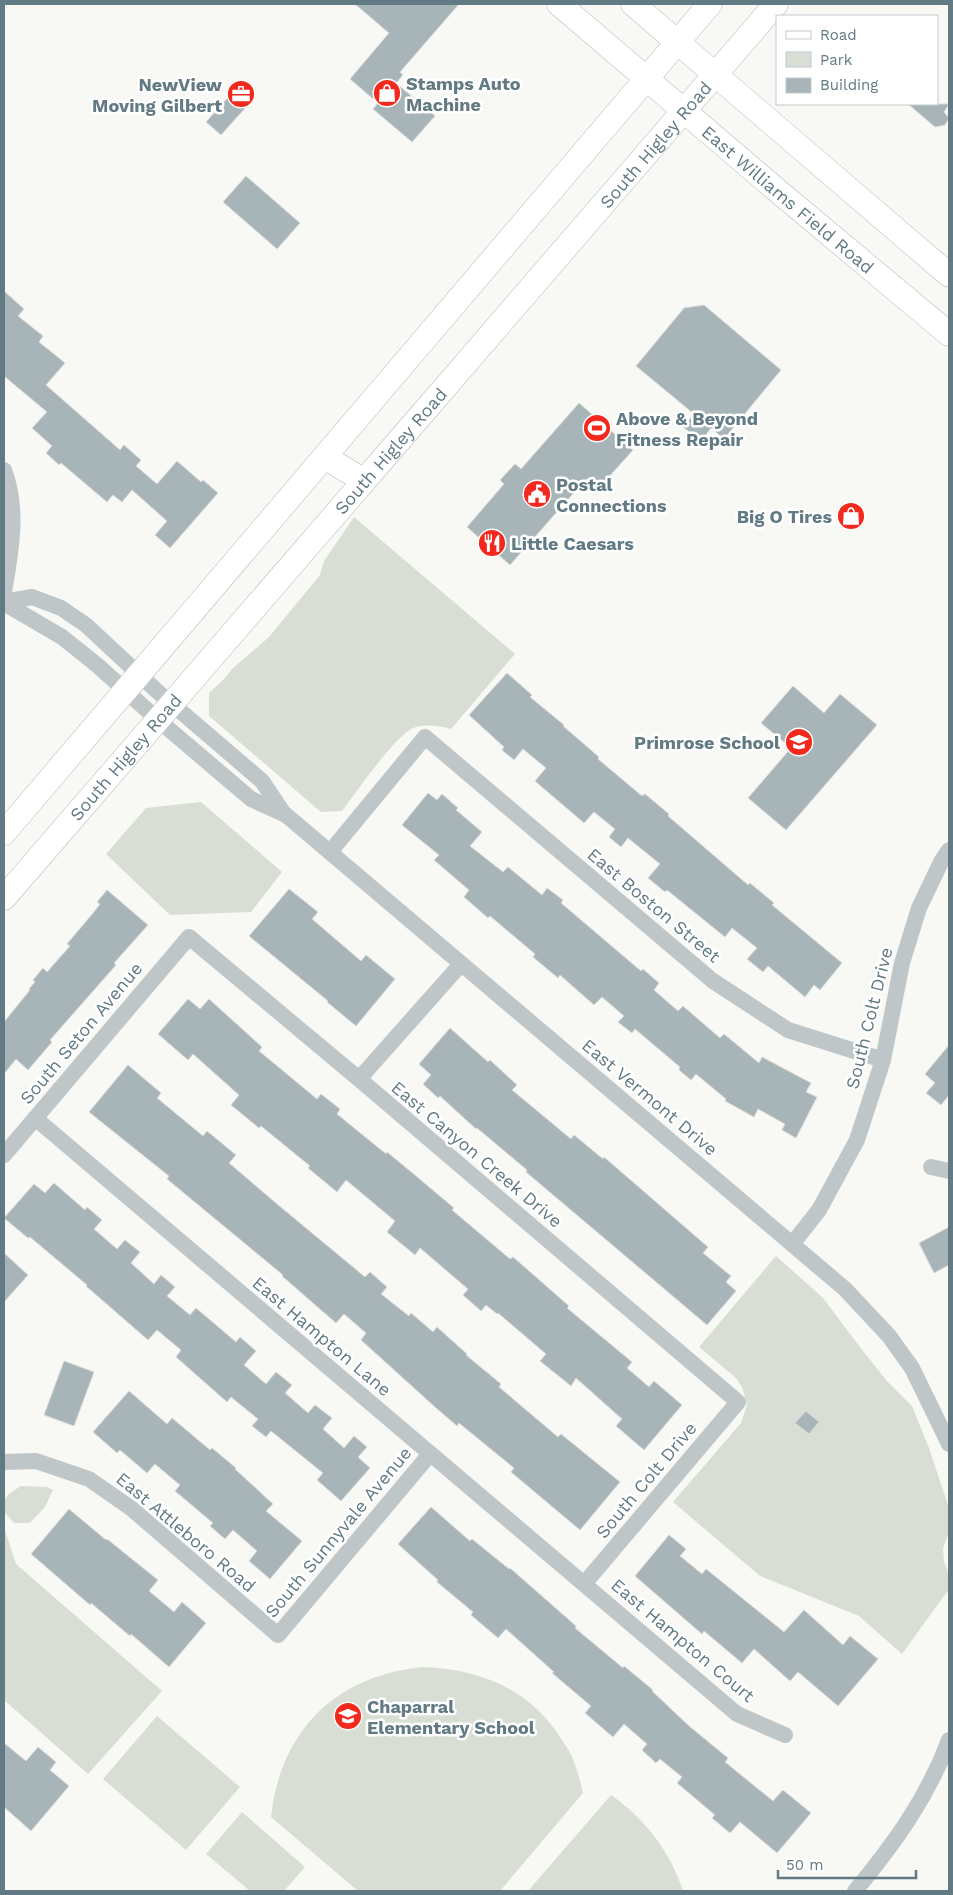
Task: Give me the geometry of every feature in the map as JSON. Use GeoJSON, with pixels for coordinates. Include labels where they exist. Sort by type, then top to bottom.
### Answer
{"type":"FeatureCollection","features":[{"type":"Feature","properties":{"kind":"main road","name":"East Williams Field Road"},"geometry":{"type":"LineString","coordinates":[[560,4],[646,79],[949,334]]}},
{"type":"Feature","properties":{"kind":"main road"},"geometry":{"type":"LineString","coordinates":[[633,4],[949,275]]}},
{"type":"Feature","properties":{"kind":"main road"},"geometry":{"type":"LineString","coordinates":[[4,833],[710,4]]}},
{"type":"Feature","properties":{"kind":"main road","name":"South Higley Road"},"geometry":{"type":"LineString","coordinates":[[4,898],[776,4]]}},
{"type":"Feature","properties":{"kind":"main road"},"geometry":{"type":"LineString","coordinates":[[325,457],[364,481]]}},
{"type":"Feature","properties":{"kind":"street"},"geometry":{"type":"LineString","coordinates":[[4,470],[8,481],[14,518],[4,592]]}},
{"type":"Feature","properties":{"kind":"street","name":"East Vermont Drive"},"geometry":{"type":"LineString","coordinates":[[4,603],[32,597],[61,608],[86,625],[133,683],[164,711],[251,799],[286,816],[330,852],[845,1289],[889,1336],[912,1368],[949,1444]]}},
{"type":"Feature","properties":{"kind":"street","name":"East Vermont Drive"},"geometry":{"type":"LineString","coordinates":[[4,603],[62,637],[92,660],[133,683],[164,711]]}},
{"type":"Feature","properties":{"kind":"street","name":"East Boston Street"},"geometry":{"type":"LineString","coordinates":[[330,852],[425,737],[713,981],[788,1030],[883,1060]]}},
{"type":"Feature","properties":{"kind":"street","name":"South Colt Drive"},"geometry":{"type":"LineString","coordinates":[[793,1243],[820,1210],[857,1140],[883,1060],[902,963],[919,908],[946,860]]}},
{"type":"Feature","properties":{"kind":"street","name":"East Canyon Creek Drive"},"geometry":{"type":"LineString","coordinates":[[189,937],[359,1079],[738,1402]]}},
{"type":"Feature","properties":{"kind":"street","name":"South Seton Avenue"},"geometry":{"type":"LineString","coordinates":[[4,1155],[189,937]]}},
{"type":"Feature","properties":{"kind":"street"},"geometry":{"type":"LineString","coordinates":[[359,1079],[461,964]]}},
{"type":"Feature","properties":{"kind":"street","name":"East Hampton Lane"},"geometry":{"type":"LineString","coordinates":[[35,1118],[584,1584]]}},
{"type":"Feature","properties":{"kind":"street"},"geometry":{"type":"LineString","coordinates":[[931,1167],[949,1171]]}},
{"type":"Feature","properties":{"kind":"street","name":"South Colt Drive"},"geometry":{"type":"LineString","coordinates":[[584,1584],[738,1402]]}},
{"type":"Feature","properties":{"kind":"street","name":"South Sunnyvale Avenue"},"geometry":{"type":"LineString","coordinates":[[278,1635],[430,1454]]}},
{"type":"Feature","properties":{"kind":"street","name":"East Attleboro Road"},"geometry":{"type":"LineString","coordinates":[[4,1462],[36,1461],[89,1479],[132,1509],[278,1635]]}},
{"type":"Feature","properties":{"kind":"street","name":"East Hampton Court"},"geometry":{"type":"LineString","coordinates":[[584,1584],[737,1714],[785,1735]]}},
{"type":"Feature","properties":{"kind":"street"},"geometry":{"type":"LineString","coordinates":[[855,1891],[886,1853],[910,1819],[940,1764],[949,1740]]}},
{"type":"Feature","properties":{"kind":"green space"},"geometry":{"type":"Polygon","coordinates":[[[354,517],[515,654],[451,729],[425,726],[416,727],[408,731],[388,751],[342,811],[321,812],[209,716],[209,693],[233,668],[269,637],[320,575],[324,561],[354,517]]]}},
{"type":"Feature","properties":{"kind":"green space"},"geometry":{"type":"Polygon","coordinates":[[[201,802],[282,872],[251,912],[170,915],[106,854],[146,808],[201,802]]]}},
{"type":"Feature","properties":{"kind":"green space"},"geometry":{"type":"Polygon","coordinates":[[[776,1256],[823,1298],[886,1380],[912,1406],[929,1448],[947,1502],[949,1509],[949,1532],[943,1548],[944,1561],[949,1575],[949,1589],[902,1654],[859,1616],[760,1576],[673,1502],[741,1423],[747,1405],[742,1387],[736,1378],[699,1347],[776,1256]]]}},
{"type":"Feature","properties":{"kind":"green space"},"geometry":{"type":"Polygon","coordinates":[[[21,1486],[47,1487],[53,1490],[45,1507],[30,1523],[14,1523],[4,1512],[7,1496],[21,1486]]]}},
{"type":"Feature","properties":{"kind":"green space"},"geometry":{"type":"Polygon","coordinates":[[[4,1527],[16,1564],[162,1691],[88,1774],[4,1700],[4,1527]]]}},
{"type":"Feature","properties":{"kind":"green space"},"geometry":{"type":"Polygon","coordinates":[[[424,1667],[463,1672],[482,1677],[516,1693],[532,1704],[546,1718],[571,1754],[583,1793],[500,1891],[358,1891],[271,1817],[277,1786],[287,1758],[301,1733],[319,1712],[340,1695],[365,1681],[393,1672],[424,1667]]]}},
{"type":"Feature","properties":{"kind":"green space"},"geometry":{"type":"Polygon","coordinates":[[[157,1716],[240,1787],[186,1850],[103,1779],[157,1716]]]}},
{"type":"Feature","properties":{"kind":"green space"},"geometry":{"type":"Polygon","coordinates":[[[611,1795],[635,1814],[655,1837],[671,1862],[683,1891],[528,1891],[611,1795]]]}},
{"type":"Feature","properties":{"kind":"green space"},"geometry":{"type":"Polygon","coordinates":[[[242,1812],[305,1867],[284,1891],[250,1891],[206,1854],[242,1812]]]}},
{"type":"Feature","properties":{"kind":"building"},"geometry":{"type":"Polygon","coordinates":[[[355,4],[459,4],[400,72],[403,75],[396,83],[435,116],[412,142],[373,109],[378,103],[350,79],[389,33],[355,4]]]}},
{"type":"Feature","properties":{"kind":"building","name":"NewView Moving Gilbert"},"geometry":{"type":"Polygon","coordinates":[[[240,84],[255,97],[221,135],[206,122],[240,84]]]}},
{"type":"Feature","properties":{"kind":"building"},"geometry":{"type":"Polygon","coordinates":[[[949,104],[944,112],[949,118],[945,125],[935,127],[909,105],[949,104]]]}},
{"type":"Feature","properties":{"kind":"building"},"geometry":{"type":"Polygon","coordinates":[[[246,176],[300,223],[277,249],[223,202],[246,176]]]}},
{"type":"Feature","properties":{"kind":"building"},"geometry":{"type":"Polygon","coordinates":[[[4,291],[24,309],[18,316],[43,336],[39,342],[65,363],[46,385],[120,450],[124,445],[141,460],[136,466],[157,484],[177,461],[201,482],[203,480],[218,493],[170,548],[155,535],[167,521],[132,490],[122,502],[113,495],[107,502],[61,463],[59,465],[46,453],[52,446],[32,428],[47,412],[4,376],[4,291]]]}},
{"type":"Feature","properties":{"kind":"building"},"geometry":{"type":"Polygon","coordinates":[[[704,305],[781,370],[724,439],[711,428],[701,441],[683,427],[694,414],[636,366],[684,308],[704,305]]]}},
{"type":"Feature","properties":{"kind":"building"},"geometry":{"type":"Polygon","coordinates":[[[579,403],[633,450],[598,489],[586,479],[510,565],[467,527],[504,484],[500,480],[515,464],[521,469],[579,403]]]}},
{"type":"Feature","properties":{"kind":"building"},"geometry":{"type":"Polygon","coordinates":[[[507,673],[532,695],[530,697],[599,757],[598,759],[642,796],[645,794],[669,814],[668,816],[748,885],[750,883],[774,903],[772,905],[842,963],[820,990],[814,985],[805,997],[768,966],[763,972],[747,959],[757,948],[732,928],[725,937],[667,890],[665,892],[648,878],[660,864],[628,838],[621,847],[609,837],[615,829],[594,812],[584,823],[535,781],[546,768],[523,749],[514,760],[502,750],[504,747],[469,715],[507,673]]]}},
{"type":"Feature","properties":{"kind":"building"},"geometry":{"type":"Polygon","coordinates":[[[793,686],[824,713],[840,694],[877,725],[786,830],[748,798],[791,748],[761,723],[793,686]]]}},
{"type":"Feature","properties":{"kind":"building"},"geometry":{"type":"Polygon","coordinates":[[[428,793],[437,800],[442,794],[458,808],[456,810],[482,832],[470,846],[503,872],[508,867],[542,895],[547,888],[563,900],[561,903],[641,971],[643,969],[659,983],[654,990],[678,1011],[683,1006],[720,1038],[724,1034],[759,1063],[762,1057],[811,1083],[806,1092],[817,1097],[796,1138],[782,1130],[785,1124],[758,1109],[754,1117],[725,1101],[726,1099],[696,1074],[691,1080],[679,1070],[680,1067],[635,1029],[632,1033],[618,1022],[624,1016],[602,997],[594,1005],[560,975],[558,978],[533,957],[535,954],[464,897],[469,890],[434,860],[439,855],[402,825],[428,793]]]}},
{"type":"Feature","properties":{"kind":"building"},"geometry":{"type":"Polygon","coordinates":[[[289,889],[318,912],[312,919],[361,961],[366,955],[395,979],[356,1026],[249,936],[289,889]]]}},
{"type":"Feature","properties":{"kind":"building"},"geometry":{"type":"Polygon","coordinates":[[[107,890],[148,925],[114,963],[116,965],[50,1040],[52,1042],[28,1070],[16,1059],[4,1074],[4,1022],[30,990],[35,982],[33,980],[43,968],[47,972],[70,946],[67,944],[100,904],[97,902],[107,890]]]}},
{"type":"Feature","properties":{"kind":"building"},"geometry":{"type":"Polygon","coordinates":[[[188,999],[200,1009],[209,999],[262,1047],[259,1051],[317,1099],[321,1094],[340,1109],[337,1114],[416,1176],[454,1208],[452,1210],[510,1259],[513,1257],[569,1306],[567,1308],[632,1362],[627,1368],[649,1387],[654,1381],[682,1405],[644,1450],[616,1426],[622,1419],[576,1378],[571,1386],[540,1361],[546,1354],[498,1313],[486,1305],[481,1311],[463,1295],[468,1289],[420,1248],[415,1255],[387,1232],[395,1221],[346,1180],[337,1192],[308,1168],[310,1166],[261,1126],[259,1128],[231,1105],[239,1095],[193,1054],[188,1060],[158,1034],[188,999]]]}},
{"type":"Feature","properties":{"kind":"building"},"geometry":{"type":"Polygon","coordinates":[[[450,1028],[488,1062],[490,1060],[517,1085],[512,1090],[571,1139],[574,1135],[603,1159],[604,1157],[708,1247],[703,1253],[731,1276],[726,1282],[736,1291],[707,1325],[526,1172],[527,1170],[476,1129],[440,1096],[438,1098],[423,1084],[431,1075],[419,1064],[450,1028]]]}},
{"type":"Feature","properties":{"kind":"building"},"geometry":{"type":"Polygon","coordinates":[[[949,1045],[949,1095],[941,1105],[926,1093],[935,1083],[925,1074],[949,1045]]]}},
{"type":"Feature","properties":{"kind":"building"},"geometry":{"type":"Polygon","coordinates":[[[128,1065],[161,1093],[157,1098],[203,1136],[207,1131],[236,1155],[229,1163],[365,1277],[370,1272],[387,1287],[381,1294],[409,1316],[411,1313],[433,1332],[437,1327],[466,1355],[501,1384],[499,1387],[558,1437],[561,1434],[620,1482],[580,1530],[511,1472],[514,1468],[459,1423],[457,1426],[361,1340],[366,1333],[344,1314],[336,1323],[283,1275],[167,1179],[169,1176],[89,1112],[128,1065]]]}},
{"type":"Feature","properties":{"kind":"building"},"geometry":{"type":"Polygon","coordinates":[[[54,1183],[85,1210],[87,1207],[102,1220],[94,1229],[117,1249],[125,1240],[140,1252],[131,1263],[154,1284],[161,1275],[175,1287],[167,1296],[190,1315],[196,1308],[236,1342],[240,1337],[256,1351],[244,1365],[266,1384],[276,1372],[292,1385],[285,1393],[308,1413],[315,1405],[332,1418],[323,1429],[344,1448],[354,1436],[367,1447],[358,1457],[370,1468],[341,1501],[317,1480],[323,1473],[271,1431],[266,1437],[252,1426],[258,1419],[231,1397],[227,1402],[176,1357],[181,1350],[157,1330],[148,1340],[87,1285],[30,1237],[28,1238],[4,1218],[34,1184],[45,1193],[54,1183]]]}},
{"type":"Feature","properties":{"kind":"building"},"geometry":{"type":"Polygon","coordinates":[[[949,1227],[949,1265],[934,1273],[919,1243],[949,1227]]]}},
{"type":"Feature","properties":{"kind":"building"},"geometry":{"type":"Polygon","coordinates":[[[4,1253],[28,1275],[4,1302],[4,1253]]]}},
{"type":"Feature","properties":{"kind":"building"},"geometry":{"type":"Polygon","coordinates":[[[64,1361],[94,1372],[74,1426],[44,1415],[64,1361]]]}},
{"type":"Feature","properties":{"kind":"building"},"geometry":{"type":"Polygon","coordinates":[[[129,1391],[167,1424],[172,1418],[210,1450],[212,1448],[236,1468],[273,1504],[266,1511],[302,1541],[270,1579],[249,1561],[257,1551],[233,1530],[225,1539],[210,1526],[213,1523],[175,1491],[180,1485],[155,1464],[147,1473],[120,1450],[117,1453],[93,1432],[129,1391]]]}},
{"type":"Feature","properties":{"kind":"building"},"geometry":{"type":"Polygon","coordinates":[[[806,1411],[819,1422],[809,1434],[795,1423],[806,1411]]]}},
{"type":"Feature","properties":{"kind":"building"},"geometry":{"type":"Polygon","coordinates":[[[431,1507],[470,1541],[472,1539],[510,1568],[576,1626],[575,1628],[653,1690],[689,1726],[728,1758],[725,1762],[773,1801],[783,1790],[811,1813],[777,1853],[740,1822],[730,1833],[712,1818],[715,1815],[677,1783],[682,1777],[660,1759],[656,1763],[642,1750],[647,1744],[624,1724],[613,1737],[585,1713],[591,1706],[552,1673],[554,1672],[506,1629],[498,1638],[471,1615],[473,1612],[437,1582],[438,1580],[398,1544],[431,1507]]]}},
{"type":"Feature","properties":{"kind":"building"},"geometry":{"type":"Polygon","coordinates":[[[69,1509],[158,1580],[149,1591],[174,1612],[182,1602],[206,1623],[169,1667],[131,1634],[130,1636],[91,1603],[90,1605],[31,1554],[69,1509]]]}},
{"type":"Feature","properties":{"kind":"building"},"geometry":{"type":"Polygon","coordinates":[[[669,1535],[686,1549],[680,1556],[702,1574],[706,1569],[784,1632],[804,1610],[843,1645],[850,1636],[878,1659],[838,1706],[798,1672],[790,1681],[754,1649],[742,1663],[704,1631],[702,1634],[635,1576],[669,1535]]]}},
{"type":"Feature","properties":{"kind":"building"},"geometry":{"type":"Polygon","coordinates":[[[4,1743],[26,1761],[38,1747],[56,1762],[50,1770],[69,1786],[31,1831],[4,1807],[4,1743]]]}},
{"type":"Feature","properties":{"kind":"place","name":"Stamps Auto Machine"},"geometry":{"type":"Point","coordinates":[387,93]}},
{"type":"Feature","properties":{"kind":"place","name":"NewView Moving Gilbert"},"geometry":{"type":"Point","coordinates":[241,94]}},
{"type":"Feature","properties":{"kind":"place","name":"Above & Beyond Fitness Repair"},"geometry":{"type":"Point","coordinates":[597,428]}},
{"type":"Feature","properties":{"kind":"place","name":"Postal Connections"},"geometry":{"type":"Point","coordinates":[537,494]}},
{"type":"Feature","properties":{"kind":"place","name":"Big O Tires"},"geometry":{"type":"Point","coordinates":[851,516]}},
{"type":"Feature","properties":{"kind":"place","name":"Little Caesars"},"geometry":{"type":"Point","coordinates":[492,543]}},
{"type":"Feature","properties":{"kind":"place","name":"Primrose School"},"geometry":{"type":"Point","coordinates":[799,742]}},
{"type":"Feature","properties":{"kind":"place","name":"Chaparral Elementary School"},"geometry":{"type":"Point","coordinates":[348,1716]}}]}
